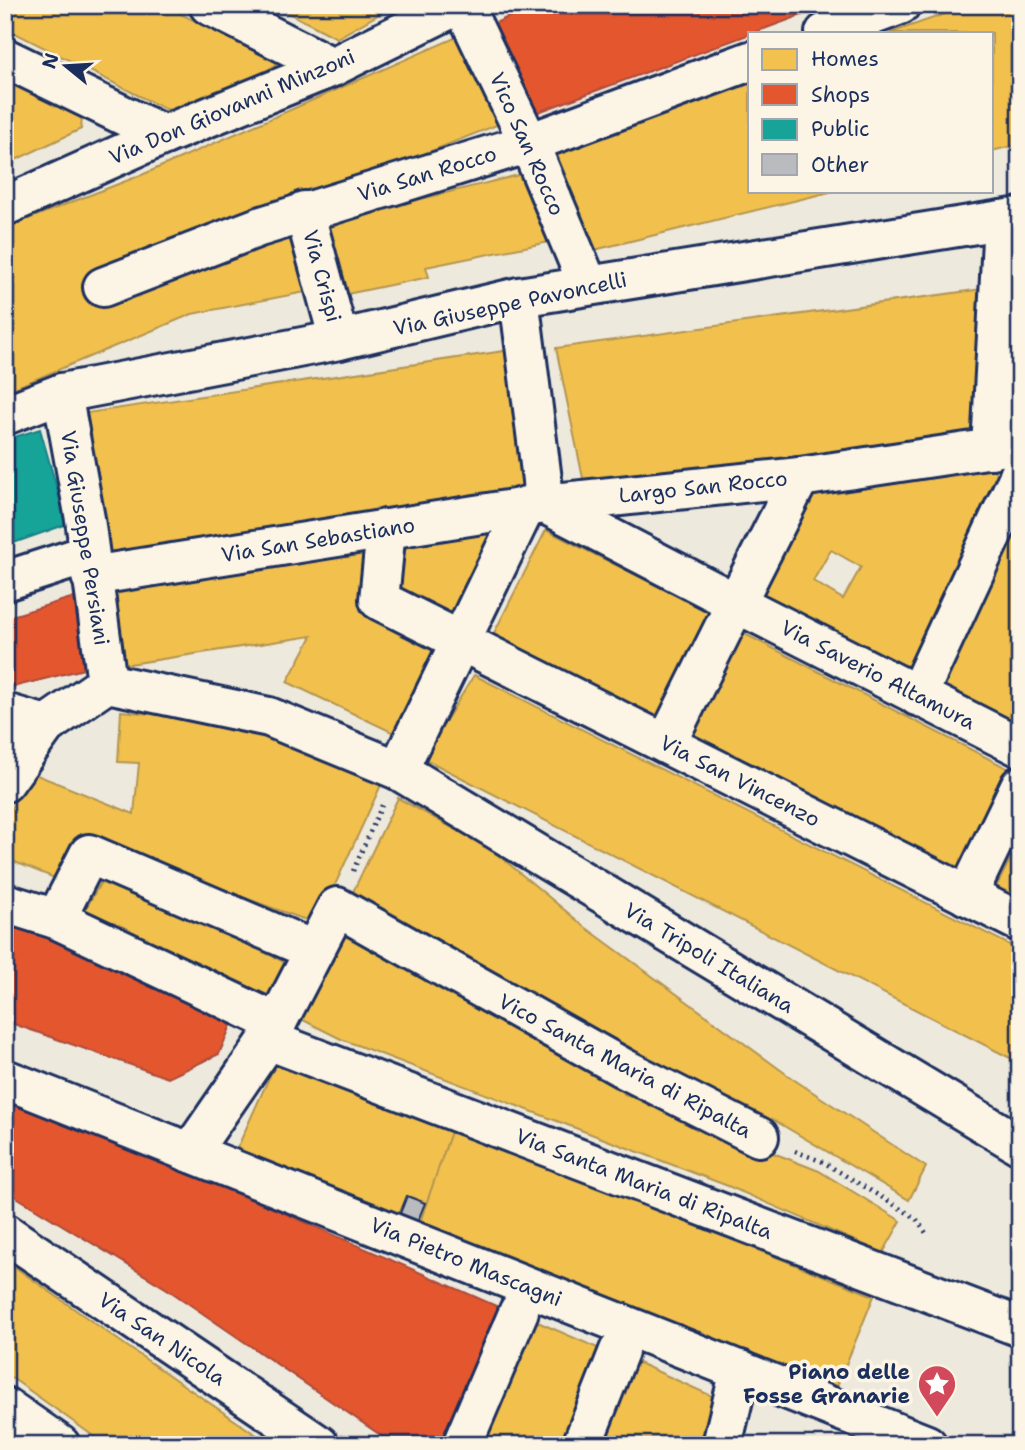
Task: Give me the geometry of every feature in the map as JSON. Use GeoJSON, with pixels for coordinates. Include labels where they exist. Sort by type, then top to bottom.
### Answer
{"type":"FeatureCollection","features":[{"type":"Feature","properties":{"kind":"street"},"geometry":{"type":"LineString","coordinates":[[209,5],[332,67]]}},
{"type":"Feature","properties":{"kind":"street","name":"Via Don Giovanni Minzoni"},"geometry":{"type":"LineString","coordinates":[[5,206],[164,135],[332,67],[458,5]]}},
{"type":"Feature","properties":{"kind":"street","name":"Vico San Rocco"},"geometry":{"type":"LineString","coordinates":[[463,5],[529,144],[588,285]]}},
{"type":"Feature","properties":{"kind":"street"},"geometry":{"type":"LineString","coordinates":[[828,32],[900,5]]}},
{"type":"Feature","properties":{"kind":"street"},"geometry":{"type":"LineString","coordinates":[[5,58],[164,135]]}},
{"type":"Feature","properties":{"kind":"street","name":"Via San Rocco"},"geometry":{"type":"LineString","coordinates":[[103,287],[304,211],[529,144],[748,62]]}},
{"type":"Feature","properties":{"kind":"street","name":"Via Crispi"},"geometry":{"type":"LineString","coordinates":[[304,211],[339,340]]}},
{"type":"Feature","properties":{"kind":"street"},"geometry":{"type":"LineString","coordinates":[[800,477],[1005,446],[1011,218]]}},
{"type":"Feature","properties":{"kind":"street","name":"Via Giuseppe Pavoncelli"},"geometry":{"type":"LineString","coordinates":[[5,415],[62,393],[339,340],[519,298],[1011,218]]}},
{"type":"Feature","properties":{"kind":"street"},"geometry":{"type":"LineString","coordinates":[[398,770],[459,640],[535,505],[519,298]]}},
{"type":"Feature","properties":{"kind":"street","name":"Via Giuseppe Persiani"},"geometry":{"type":"LineString","coordinates":[[62,393],[85,519],[107,683]]}},
{"type":"Feature","properties":{"kind":"street"},"geometry":{"type":"LineString","coordinates":[[917,696],[1020,474]]}},
{"type":"Feature","properties":{"kind":"street","name":"Largo San Rocco"},"geometry":{"type":"LineString","coordinates":[[535,505],[800,477]]}},
{"type":"Feature","properties":{"kind":"street","name":"Largo San Rocco"},"geometry":{"type":"LineString","coordinates":[[535,505],[736,603],[800,477]]}},
{"type":"Feature","properties":{"kind":"street","name":"Via San Sebastiano"},"geometry":{"type":"LineString","coordinates":[[5,581],[90,565],[386,529],[535,505]]}},
{"type":"Feature","properties":{"kind":"street","name":"Via San Vincenzo"},"geometry":{"type":"LineString","coordinates":[[386,529],[379,600],[1020,922]]}},
{"type":"Feature","properties":{"kind":"street"},"geometry":{"type":"LineString","coordinates":[[666,744],[736,603]]}},
{"type":"Feature","properties":{"kind":"street","name":"Via Saverio Altamura"},"geometry":{"type":"LineString","coordinates":[[736,603],[1020,747]]}},
{"type":"Feature","properties":{"kind":"street"},"geometry":{"type":"LineString","coordinates":[[5,782],[46,725],[107,683]]}},
{"type":"Feature","properties":{"kind":"street","name":"Via Tripoli Italiana"},"geometry":{"type":"LineString","coordinates":[[107,683],[269,717],[398,770],[1020,1145]]}},
{"type":"Feature","properties":{"kind":"street"},"geometry":{"type":"LineString","coordinates":[[5,713],[46,725]]}},
{"type":"Feature","properties":{"kind":"street"},"geometry":{"type":"LineString","coordinates":[[967,896],[1020,786]]}},
{"type":"Feature","properties":{"kind":"street"},"geometry":{"type":"LineString","coordinates":[[56,919],[89,854],[313,950]]}},
{"type":"Feature","properties":{"kind":"street","name":"Via Santa Maria di Ripalta"},"geometry":{"type":"LineString","coordinates":[[5,903],[56,919],[272,1032],[1020,1327]]}},
{"type":"Feature","properties":{"kind":"street"},"geometry":{"type":"LineString","coordinates":[[190,1153],[272,1032],[337,907]]}},
{"type":"Feature","properties":{"kind":"street","name":"Vico Santa Maria di Ripalta"},"geometry":{"type":"LineString","coordinates":[[337,907],[625,1069],[759,1137]]}},
{"type":"Feature","properties":{"kind":"street","name":"Via Pietro Mascagni"},"geometry":{"type":"LineString","coordinates":[[5,1079],[927,1445]]}},
{"type":"Feature","properties":{"kind":"street","name":"Via San Nicola"},"geometry":{"type":"LineString","coordinates":[[5,1233],[319,1445]]}},
{"type":"Feature","properties":{"kind":"street"},"geometry":{"type":"LineString","coordinates":[[462,1445],[519,1311]]}},
{"type":"Feature","properties":{"kind":"street"},"geometry":{"type":"LineString","coordinates":[[582,1445],[619,1350]]}},
{"type":"Feature","properties":{"kind":"street"},"geometry":{"type":"LineString","coordinates":[[722,1445],[740,1370]]}},
{"type":"Feature","properties":{"kind":"street"},"geometry":{"type":"LineString","coordinates":[[5,1407],[60,1445]]}},
{"type":"Feature","properties":{"kind":"path"},"geometry":{"type":"LineString","coordinates":[[337,907],[398,770]]}},
{"type":"Feature","properties":{"kind":"path","name":"Vico Santa Maria di Ripalta"},"geometry":{"type":"LineString","coordinates":[[759,1137],[823,1162],[916,1218],[926,1233]]}},
{"type":"Feature","properties":{"kind":"building: Homes"},"geometry":{"type":"Polygon","coordinates":[[[5,5],[163,5],[279,63],[191,114],[165,109],[5,28],[5,5]]]}},
{"type":"Feature","properties":{"kind":"building: Homes"},"geometry":{"type":"Polygon","coordinates":[[[273,5],[395,5],[337,38],[273,5]]]}},
{"type":"Feature","properties":{"kind":"building: Homes"},"geometry":{"type":"Polygon","coordinates":[[[971,5],[1020,5],[1020,144],[993,151],[993,32],[893,32],[971,5]]]}},
{"type":"Feature","properties":{"kind":"building: Homes"},"geometry":{"type":"Polygon","coordinates":[[[466,33],[502,123],[287,208],[296,226],[316,290],[192,314],[5,392],[5,228],[144,174],[466,33]]]}},
{"type":"Feature","properties":{"kind":"building: Homes"},"geometry":{"type":"Polygon","coordinates":[[[5,80],[82,117],[81,129],[5,165],[5,80]]]}},
{"type":"Feature","properties":{"kind":"building: Homes"},"geometry":{"type":"Polygon","coordinates":[[[748,83],[748,192],[830,192],[582,253],[540,154],[748,83]]]}},
{"type":"Feature","properties":{"kind":"building: Homes"},"geometry":{"type":"Polygon","coordinates":[[[527,173],[554,241],[426,267],[429,277],[342,295],[327,222],[527,173]]]}},
{"type":"Feature","properties":{"kind":"building: Homes"},"geometry":{"type":"Polygon","coordinates":[[[990,288],[975,434],[585,488],[556,348],[990,288]]]}},
{"type":"Feature","properties":{"kind":"building: Homes"},"geometry":{"type":"Polygon","coordinates":[[[511,350],[531,497],[111,559],[87,413],[511,350]]]}},
{"type":"Feature","properties":{"kind":"building: Homes"},"geometry":{"type":"Polygon","coordinates":[[[991,466],[998,475],[907,676],[754,595],[807,496],[991,466]],[[831,550],[813,581],[843,599],[861,567],[831,550]]]}},
{"type":"Feature","properties":{"kind":"building: Homes"},"geometry":{"type":"Polygon","coordinates":[[[1020,516],[1020,738],[935,695],[1020,516]]]}},
{"type":"Feature","properties":{"kind":"building: Homes"},"geometry":{"type":"Polygon","coordinates":[[[546,530],[718,616],[656,723],[492,637],[546,530]]]}},
{"type":"Feature","properties":{"kind":"building: Homes"},"geometry":{"type":"Polygon","coordinates":[[[487,534],[493,551],[460,619],[391,594],[394,544],[487,534]]]}},
{"type":"Feature","properties":{"kind":"building: Homes"},"geometry":{"type":"Polygon","coordinates":[[[369,549],[441,648],[400,736],[287,682],[312,636],[123,665],[111,589],[369,549]]]}},
{"type":"Feature","properties":{"kind":"building: Homes"},"geometry":{"type":"Polygon","coordinates":[[[737,630],[1011,770],[962,876],[682,736],[737,630]]]}},
{"type":"Feature","properties":{"kind":"building: Homes"},"geometry":{"type":"Polygon","coordinates":[[[474,675],[1020,950],[1020,1063],[423,758],[474,675]]]}},
{"type":"Feature","properties":{"kind":"building: Homes"},"geometry":{"type":"Polygon","coordinates":[[[121,711],[231,722],[381,785],[317,924],[79,838],[62,881],[5,858],[5,823],[27,771],[134,814],[139,763],[118,762],[121,711]]]}},
{"type":"Feature","properties":{"kind":"building: Homes"},"geometry":{"type":"Polygon","coordinates":[[[398,798],[491,849],[585,927],[793,1079],[926,1167],[909,1200],[772,1119],[769,1127],[349,900],[398,798]]]}},
{"type":"Feature","properties":{"kind":"building: Homes"},"geometry":{"type":"Polygon","coordinates":[[[1016,848],[1020,849],[1020,907],[993,893],[1016,848]]]}},
{"type":"Feature","properties":{"kind":"building: Homes"},"geometry":{"type":"Polygon","coordinates":[[[106,873],[294,967],[274,1005],[85,910],[106,873]]]}},
{"type":"Feature","properties":{"kind":"building: Homes"},"geometry":{"type":"Polygon","coordinates":[[[343,926],[627,1084],[624,1094],[819,1171],[901,1221],[883,1253],[728,1186],[341,1039],[297,1017],[343,926]]]}},
{"type":"Feature","properties":{"kind":"building: Homes"},"geometry":{"type":"Polygon","coordinates":[[[276,1062],[452,1129],[427,1203],[407,1196],[399,1216],[236,1151],[276,1062]]]}},
{"type":"Feature","properties":{"kind":"building: Homes"},"geometry":{"type":"Polygon","coordinates":[[[452,1129],[874,1296],[833,1396],[419,1225],[452,1129]]]}},
{"type":"Feature","properties":{"kind":"building: Homes"},"geometry":{"type":"Polygon","coordinates":[[[5,1260],[271,1445],[106,1445],[5,1373],[5,1260]]]}},
{"type":"Feature","properties":{"kind":"building: Homes"},"geometry":{"type":"Polygon","coordinates":[[[533,1320],[607,1352],[574,1445],[480,1445],[533,1320]]]}},
{"type":"Feature","properties":{"kind":"building: Homes"},"geometry":{"type":"Polygon","coordinates":[[[632,1360],[723,1401],[712,1445],[602,1445],[632,1360]]]}},
{"type":"Feature","properties":{"kind":"building: Homes"},"geometry":{"type":"Polygon","coordinates":[[[5,1435],[19,1445],[5,1445],[5,1435]]]}},
{"type":"Feature","properties":{"kind":"building: Shops"},"geometry":{"type":"Polygon","coordinates":[[[534,5],[829,5],[756,32],[748,32],[748,35],[533,114],[489,26],[534,5]]]}},
{"type":"Feature","properties":{"kind":"building: Shops"},"geometry":{"type":"Polygon","coordinates":[[[74,597],[84,669],[5,689],[5,618],[74,597]]]}},
{"type":"Feature","properties":{"kind":"building: Shops"},"geometry":{"type":"Polygon","coordinates":[[[5,919],[237,1011],[219,1054],[168,1078],[5,1021],[5,919]]]}},
{"type":"Feature","properties":{"kind":"building: Shops"},"geometry":{"type":"Polygon","coordinates":[[[5,1091],[510,1312],[445,1445],[395,1445],[167,1289],[5,1190],[5,1091]]]}},
{"type":"Feature","properties":{"kind":"building: Public"},"geometry":{"type":"Polygon","coordinates":[[[40,429],[67,524],[5,546],[5,440],[40,429]]]}},
{"type":"Feature","properties":{"kind":"building: Other"},"geometry":{"type":"Polygon","coordinates":[[[407,1196],[425,1203],[417,1223],[399,1216],[407,1196]]]}},
{"type":"Feature","properties":{"kind":"place","name":"Piano delle Fosse Granarie"},"geometry":{"type":"Point","coordinates":[937,1418]}}]}
